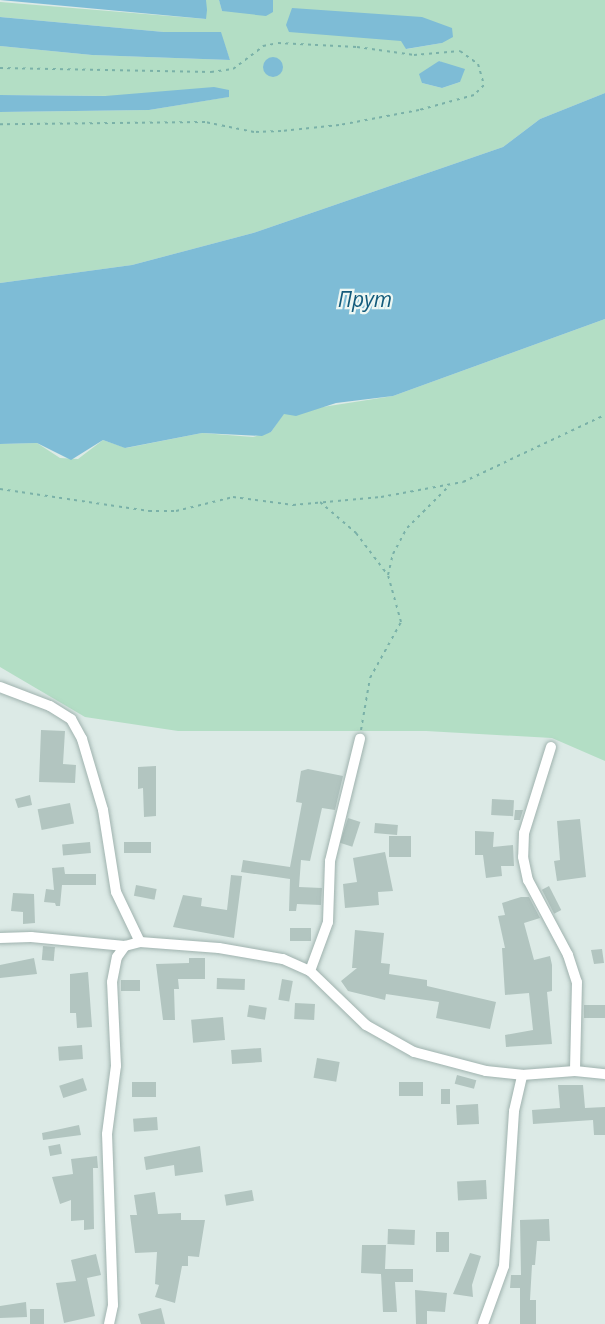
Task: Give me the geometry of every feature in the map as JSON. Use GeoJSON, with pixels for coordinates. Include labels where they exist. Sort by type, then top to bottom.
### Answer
{"type":"FeatureCollection","features":[{"type":"Feature","properties":{"kind":"street"},"geometry":{"type":"LineString","coordinates":[[0,687],[50,706],[71,719],[82,739],[104,810],[116,892],[140,942]]}},
{"type":"Feature","properties":{"kind":"street"},"geometry":{"type":"LineString","coordinates":[[310,971],[328,921],[330,861],[360,739]]}},
{"type":"Feature","properties":{"kind":"street"},"geometry":{"type":"LineString","coordinates":[[551,747],[524,833],[523,857],[528,880],[568,955],[577,982],[575,1071]]}},
{"type":"Feature","properties":{"kind":"street"},"geometry":{"type":"LineString","coordinates":[[0,939],[31,937],[125,946],[140,942],[261,954],[310,971],[366,1025],[414,1052],[467,1067],[522,1075],[575,1071],[605,1074]]}},
{"type":"Feature","properties":{"kind":"street"},"geometry":{"type":"LineString","coordinates":[[109,1324],[113,1305],[107,1134],[116,1066],[112,982],[117,957],[125,946]]}},
{"type":"Feature","properties":{"kind":"street"},"geometry":{"type":"LineString","coordinates":[[483,1324],[504,1266],[514,1111],[522,1075]]}},
{"type":"Feature","properties":{"kind":"path"},"geometry":{"type":"LineString","coordinates":[[0,68],[211,72],[233,69],[263,46],[279,43],[357,47],[414,55],[460,51],[478,64],[484,85],[474,95],[419,110],[339,125],[281,131],[254,132],[205,122],[0,124]]}},
{"type":"Feature","properties":{"kind":"path"},"geometry":{"type":"LineString","coordinates":[[0,489],[149,511],[176,511],[233,496],[293,505],[320,502],[450,485],[605,415]]}},
{"type":"Feature","properties":{"kind":"path"},"geometry":{"type":"LineString","coordinates":[[388,575],[393,554],[407,528],[450,485]]}},
{"type":"Feature","properties":{"kind":"path"},"geometry":{"type":"LineString","coordinates":[[320,502],[356,533],[388,575],[401,622],[365,690],[360,739]]}},
{"type":"Feature","properties":{"kind":"green space"},"geometry":{"type":"Polygon","coordinates":[[[206,0],[219,0],[222,11],[273,12],[273,0],[605,0],[605,93],[540,119],[503,147],[253,233],[132,265],[0,283],[0,112],[149,110],[228,97],[0,95],[0,46],[92,55],[230,60],[220,32],[164,32],[0,17],[0,2],[206,19],[206,0]],[[402,41],[407,49],[442,43],[402,41]],[[439,61],[422,83],[442,88],[460,82],[455,68],[439,61]]]}},
{"type":"Feature","properties":{"kind":"green space"},"geometry":{"type":"Polygon","coordinates":[[[605,319],[605,761],[552,738],[426,731],[178,731],[85,717],[0,667],[0,444],[37,443],[60,458],[78,459],[103,440],[126,448],[202,433],[253,437],[271,432],[284,413],[393,396],[605,319]]]}},
{"type":"Feature","properties":{"kind":"water"},"geometry":{"type":"Polygon","coordinates":[[[0,0],[206,0],[207,10],[206,19],[0,0]]]}},
{"type":"Feature","properties":{"kind":"water"},"geometry":{"type":"Polygon","coordinates":[[[219,0],[273,0],[273,12],[266,16],[222,11],[219,0]]]}},
{"type":"Feature","properties":{"kind":"water"},"geometry":{"type":"Polygon","coordinates":[[[292,8],[422,17],[452,28],[453,37],[442,43],[406,49],[401,41],[289,32],[286,25],[292,8]]]}},
{"type":"Feature","properties":{"kind":"water"},"geometry":{"type":"Polygon","coordinates":[[[0,17],[164,32],[221,32],[230,60],[92,55],[0,46],[0,17]]]}},
{"type":"Feature","properties":{"kind":"water"},"geometry":{"type":"Polygon","coordinates":[[[273,57],[280,60],[283,67],[280,74],[273,77],[266,74],[263,67],[266,60],[273,57]]]}},
{"type":"Feature","properties":{"kind":"water"},"geometry":{"type":"Polygon","coordinates":[[[439,61],[465,69],[460,82],[442,88],[422,83],[419,74],[439,61]]]}},
{"type":"Feature","properties":{"kind":"water"},"geometry":{"type":"Polygon","coordinates":[[[214,87],[229,90],[229,97],[149,110],[0,112],[0,95],[105,96],[214,87]]]}},
{"type":"Feature","properties":{"kind":"water","name":"Прут"},"geometry":{"type":"Polygon","coordinates":[[[605,93],[605,319],[393,396],[336,403],[296,416],[284,414],[271,432],[262,436],[202,433],[125,448],[103,440],[71,460],[37,443],[0,444],[0,283],[132,265],[253,233],[503,147],[540,119],[605,93]]]}},
{"type":"Feature","properties":{"kind":"building"},"geometry":{"type":"Polygon","coordinates":[[[41,730],[65,731],[63,764],[76,765],[75,783],[39,782],[41,730]]]}},
{"type":"Feature","properties":{"kind":"building"},"geometry":{"type":"Polygon","coordinates":[[[156,766],[156,816],[144,817],[143,788],[138,789],[138,767],[156,766]]]}},
{"type":"Feature","properties":{"kind":"building"},"geometry":{"type":"Polygon","coordinates":[[[308,769],[343,776],[335,810],[322,808],[310,861],[301,860],[299,887],[322,888],[321,905],[297,904],[296,911],[289,911],[290,879],[241,872],[243,860],[290,867],[302,803],[296,802],[301,771],[308,769]]]}},
{"type":"Feature","properties":{"kind":"building"},"geometry":{"type":"Polygon","coordinates":[[[30,795],[32,805],[18,808],[15,799],[30,795]]]}},
{"type":"Feature","properties":{"kind":"building"},"geometry":{"type":"Polygon","coordinates":[[[492,799],[514,800],[513,816],[491,815],[492,799]]]}},
{"type":"Feature","properties":{"kind":"building"},"geometry":{"type":"Polygon","coordinates":[[[70,803],[74,824],[42,830],[38,809],[70,803]]]}},
{"type":"Feature","properties":{"kind":"building"},"geometry":{"type":"Polygon","coordinates":[[[515,810],[523,810],[520,820],[514,820],[515,810]]]}},
{"type":"Feature","properties":{"kind":"building"},"geometry":{"type":"Polygon","coordinates":[[[348,818],[360,822],[352,847],[340,843],[348,818]]]}},
{"type":"Feature","properties":{"kind":"building"},"geometry":{"type":"Polygon","coordinates":[[[580,819],[586,877],[557,881],[554,861],[560,860],[557,821],[580,819]]]}},
{"type":"Feature","properties":{"kind":"building"},"geometry":{"type":"Polygon","coordinates":[[[375,823],[398,825],[397,835],[374,833],[375,823]]]}},
{"type":"Feature","properties":{"kind":"building"},"geometry":{"type":"Polygon","coordinates":[[[475,831],[494,832],[493,847],[513,845],[514,866],[501,866],[502,876],[486,878],[483,855],[475,855],[475,831]]]}},
{"type":"Feature","properties":{"kind":"building"},"geometry":{"type":"Polygon","coordinates":[[[389,836],[411,836],[411,857],[389,857],[389,836]]]}},
{"type":"Feature","properties":{"kind":"building"},"geometry":{"type":"Polygon","coordinates":[[[90,842],[91,853],[63,855],[62,844],[90,842]]]}},
{"type":"Feature","properties":{"kind":"building"},"geometry":{"type":"Polygon","coordinates":[[[124,842],[151,842],[151,853],[124,853],[124,842]]]}},
{"type":"Feature","properties":{"kind":"building"},"geometry":{"type":"Polygon","coordinates":[[[385,852],[393,891],[378,892],[379,905],[345,908],[343,884],[357,882],[353,858],[385,852]]]}},
{"type":"Feature","properties":{"kind":"building"},"geometry":{"type":"Polygon","coordinates":[[[64,867],[65,874],[96,874],[96,885],[62,885],[60,906],[44,902],[46,889],[54,890],[52,868],[64,867]]]}},
{"type":"Feature","properties":{"kind":"building"},"geometry":{"type":"Polygon","coordinates":[[[231,875],[242,876],[234,938],[173,927],[183,895],[202,898],[201,906],[227,910],[231,875]]]}},
{"type":"Feature","properties":{"kind":"building"},"geometry":{"type":"Polygon","coordinates":[[[136,885],[157,889],[155,900],[134,896],[136,885]]]}},
{"type":"Feature","properties":{"kind":"building"},"geometry":{"type":"Polygon","coordinates":[[[549,886],[561,910],[554,914],[542,890],[549,886]]]}},
{"type":"Feature","properties":{"kind":"building"},"geometry":{"type":"Polygon","coordinates":[[[13,893],[34,894],[35,923],[23,924],[23,912],[11,911],[13,893]]]}},
{"type":"Feature","properties":{"kind":"building"},"geometry":{"type":"Polygon","coordinates":[[[529,897],[540,918],[524,923],[534,960],[550,956],[552,965],[552,991],[547,992],[552,1044],[506,1047],[505,1035],[533,1030],[529,993],[505,995],[502,948],[505,948],[498,916],[505,915],[502,903],[529,897]]]}},
{"type":"Feature","properties":{"kind":"building"},"geometry":{"type":"Polygon","coordinates":[[[290,928],[311,928],[311,941],[290,941],[290,928]]]}},
{"type":"Feature","properties":{"kind":"building"},"geometry":{"type":"Polygon","coordinates":[[[355,930],[384,933],[381,963],[390,964],[389,974],[427,980],[427,986],[496,1002],[490,1029],[436,1018],[439,1002],[386,994],[385,1000],[348,991],[341,981],[357,968],[352,968],[355,930]]]}},
{"type":"Feature","properties":{"kind":"building"},"geometry":{"type":"Polygon","coordinates":[[[43,946],[55,947],[54,961],[42,960],[43,946]]]}},
{"type":"Feature","properties":{"kind":"building"},"geometry":{"type":"Polygon","coordinates":[[[602,949],[604,963],[594,964],[591,950],[602,949]]]}},
{"type":"Feature","properties":{"kind":"building"},"geometry":{"type":"Polygon","coordinates":[[[34,958],[37,974],[0,978],[0,965],[34,958]]]}},
{"type":"Feature","properties":{"kind":"building"},"geometry":{"type":"Polygon","coordinates":[[[189,958],[205,958],[205,979],[178,979],[179,989],[174,989],[175,1020],[163,1020],[156,964],[189,963],[189,958]]]}},
{"type":"Feature","properties":{"kind":"building"},"geometry":{"type":"Polygon","coordinates":[[[88,972],[92,1027],[77,1028],[76,1013],[70,1013],[70,974],[88,972]]]}},
{"type":"Feature","properties":{"kind":"building"},"geometry":{"type":"Polygon","coordinates":[[[217,978],[245,979],[245,990],[217,989],[217,978]]]}},
{"type":"Feature","properties":{"kind":"building"},"geometry":{"type":"Polygon","coordinates":[[[282,979],[293,981],[289,1002],[278,1000],[282,979]]]}},
{"type":"Feature","properties":{"kind":"building"},"geometry":{"type":"Polygon","coordinates":[[[121,980],[140,980],[140,991],[121,991],[121,980]]]}},
{"type":"Feature","properties":{"kind":"building"},"geometry":{"type":"Polygon","coordinates":[[[295,1003],[315,1004],[314,1020],[294,1019],[295,1003]]]}},
{"type":"Feature","properties":{"kind":"building"},"geometry":{"type":"Polygon","coordinates":[[[249,1005],[267,1008],[265,1020],[247,1017],[249,1005]]]}},
{"type":"Feature","properties":{"kind":"building"},"geometry":{"type":"Polygon","coordinates":[[[584,1005],[605,1005],[605,1018],[584,1018],[584,1005]]]}},
{"type":"Feature","properties":{"kind":"building"},"geometry":{"type":"Polygon","coordinates":[[[223,1017],[225,1040],[193,1043],[191,1020],[223,1017]]]}},
{"type":"Feature","properties":{"kind":"building"},"geometry":{"type":"Polygon","coordinates":[[[82,1045],[83,1059],[59,1061],[58,1047],[82,1045]]]}},
{"type":"Feature","properties":{"kind":"building"},"geometry":{"type":"Polygon","coordinates":[[[261,1048],[262,1062],[232,1064],[231,1050],[261,1048]]]}},
{"type":"Feature","properties":{"kind":"building"},"geometry":{"type":"Polygon","coordinates":[[[317,1058],[340,1062],[336,1082],[314,1078],[317,1058]]]}},
{"type":"Feature","properties":{"kind":"building"},"geometry":{"type":"Polygon","coordinates":[[[457,1075],[476,1080],[474,1089],[455,1084],[457,1075]]]}},
{"type":"Feature","properties":{"kind":"building"},"geometry":{"type":"Polygon","coordinates":[[[83,1078],[87,1090],[63,1098],[59,1086],[83,1078]]]}},
{"type":"Feature","properties":{"kind":"building"},"geometry":{"type":"Polygon","coordinates":[[[132,1082],[156,1082],[156,1097],[132,1097],[132,1082]]]}},
{"type":"Feature","properties":{"kind":"building"},"geometry":{"type":"Polygon","coordinates":[[[399,1082],[423,1082],[423,1096],[399,1096],[399,1082]]]}},
{"type":"Feature","properties":{"kind":"building"},"geometry":{"type":"Polygon","coordinates":[[[558,1085],[583,1085],[585,1108],[605,1107],[605,1135],[594,1135],[593,1120],[533,1124],[532,1110],[560,1108],[558,1085]]]}},
{"type":"Feature","properties":{"kind":"building"},"geometry":{"type":"Polygon","coordinates":[[[441,1089],[450,1089],[450,1104],[441,1104],[441,1089]]]}},
{"type":"Feature","properties":{"kind":"building"},"geometry":{"type":"Polygon","coordinates":[[[478,1104],[479,1124],[457,1125],[456,1105],[478,1104]]]}},
{"type":"Feature","properties":{"kind":"building"},"geometry":{"type":"Polygon","coordinates":[[[157,1117],[158,1130],[134,1132],[133,1119],[157,1117]]]}},
{"type":"Feature","properties":{"kind":"building"},"geometry":{"type":"Polygon","coordinates":[[[79,1125],[81,1135],[43,1140],[42,1133],[79,1125]]]}},
{"type":"Feature","properties":{"kind":"building"},"geometry":{"type":"Polygon","coordinates":[[[60,1144],[62,1154],[50,1156],[48,1146],[60,1144]]]}},
{"type":"Feature","properties":{"kind":"building"},"geometry":{"type":"Polygon","coordinates":[[[200,1146],[203,1172],[175,1176],[174,1165],[146,1170],[144,1157],[200,1146]]]}},
{"type":"Feature","properties":{"kind":"building"},"geometry":{"type":"Polygon","coordinates":[[[97,1156],[98,1168],[93,1168],[94,1229],[84,1230],[84,1220],[71,1221],[71,1200],[60,1204],[52,1177],[73,1174],[71,1159],[97,1156]]]}},
{"type":"Feature","properties":{"kind":"building"},"geometry":{"type":"Polygon","coordinates":[[[486,1180],[487,1199],[458,1200],[457,1182],[486,1180]]]}},
{"type":"Feature","properties":{"kind":"building"},"geometry":{"type":"Polygon","coordinates":[[[252,1190],[254,1201],[226,1206],[224,1195],[252,1190]]]}},
{"type":"Feature","properties":{"kind":"building"},"geometry":{"type":"Polygon","coordinates":[[[155,1192],[158,1214],[181,1213],[181,1220],[205,1220],[199,1257],[188,1256],[188,1266],[182,1266],[175,1303],[155,1297],[159,1285],[155,1284],[157,1252],[135,1253],[130,1215],[137,1215],[134,1195],[155,1192]]]}},
{"type":"Feature","properties":{"kind":"building"},"geometry":{"type":"Polygon","coordinates":[[[549,1219],[550,1241],[537,1241],[535,1265],[532,1265],[530,1300],[536,1300],[536,1324],[520,1324],[520,1288],[510,1288],[511,1275],[521,1275],[520,1220],[549,1219]]]}},
{"type":"Feature","properties":{"kind":"building"},"geometry":{"type":"Polygon","coordinates":[[[388,1229],[415,1230],[414,1245],[387,1244],[388,1229]]]}},
{"type":"Feature","properties":{"kind":"building"},"geometry":{"type":"Polygon","coordinates":[[[436,1232],[449,1232],[449,1252],[436,1252],[436,1232]]]}},
{"type":"Feature","properties":{"kind":"building"},"geometry":{"type":"Polygon","coordinates":[[[362,1245],[386,1245],[385,1269],[413,1269],[413,1282],[395,1282],[397,1312],[383,1312],[381,1274],[361,1273],[362,1245]]]}},
{"type":"Feature","properties":{"kind":"building"},"geometry":{"type":"Polygon","coordinates":[[[470,1253],[481,1256],[472,1285],[473,1297],[453,1294],[470,1253]]]}},
{"type":"Feature","properties":{"kind":"building"},"geometry":{"type":"Polygon","coordinates":[[[96,1254],[101,1275],[87,1278],[95,1316],[64,1323],[56,1283],[76,1281],[71,1260],[96,1254]]]}},
{"type":"Feature","properties":{"kind":"building"},"geometry":{"type":"Polygon","coordinates":[[[415,1290],[447,1293],[445,1312],[427,1311],[427,1324],[416,1324],[415,1290]]]}},
{"type":"Feature","properties":{"kind":"building"},"geometry":{"type":"Polygon","coordinates":[[[26,1302],[27,1317],[0,1318],[0,1306],[26,1302]]]}},
{"type":"Feature","properties":{"kind":"building"},"geometry":{"type":"Polygon","coordinates":[[[161,1308],[165,1324],[141,1324],[138,1314],[161,1308]]]}},
{"type":"Feature","properties":{"kind":"building"},"geometry":{"type":"Polygon","coordinates":[[[30,1309],[44,1309],[44,1324],[30,1324],[30,1309]]]}}]}
